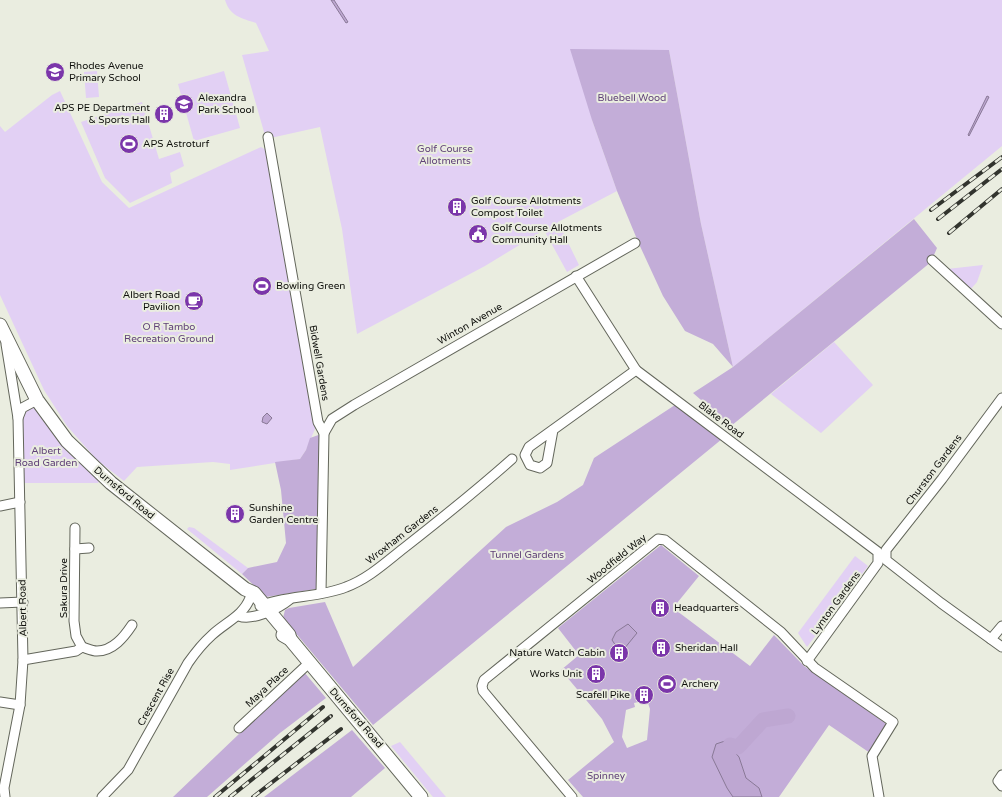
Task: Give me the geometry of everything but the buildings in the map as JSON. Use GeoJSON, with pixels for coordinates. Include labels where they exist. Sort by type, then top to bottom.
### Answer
{"type":"FeatureCollection","features":[{"type":"Feature","properties":{"kind":"main road","name":"Durnsford Road"},"geometry":{"type":"LineString","coordinates":[[2,329],[36,400],[67,441],[107,480],[259,604],[290,635],[290,640],[421,797]]}},
{"type":"Feature","properties":{"kind":"street","name":"Bidwell Gardens"},"geometry":{"type":"LineString","coordinates":[[268,137],[318,422],[324,433],[321,593]]}},
{"type":"Feature","properties":{"kind":"street","name":"Winton Avenue"},"geometry":{"type":"LineString","coordinates":[[324,433],[332,419],[354,405],[576,276],[635,244]]}},
{"type":"Feature","properties":{"kind":"street"},"geometry":{"type":"LineString","coordinates":[[932,260],[1002,324]]}},
{"type":"Feature","properties":{"kind":"street","name":"Blake Road"},"geometry":{"type":"LineString","coordinates":[[576,276],[636,370],[789,484],[878,552],[892,565],[1002,647]]}},
{"type":"Feature","properties":{"kind":"street","name":"Albert Road"},"geometry":{"type":"LineString","coordinates":[[2,329],[18,418],[23,602],[23,660],[20,705],[3,791]]}},
{"type":"Feature","properties":{"kind":"street"},"geometry":{"type":"LineString","coordinates":[[552,430],[636,370]]}},
{"type":"Feature","properties":{"kind":"street","name":"Churston Gardens"},"geometry":{"type":"LineString","coordinates":[[882,556],[942,479],[1002,398]]}},
{"type":"Feature","properties":{"kind":"street"},"geometry":{"type":"LineString","coordinates":[[18,418],[22,408],[36,400]]}},
{"type":"Feature","properties":{"kind":"street","name":"Wroxham Gardens"},"geometry":{"type":"LineString","coordinates":[[259,604],[345,588],[366,578],[462,504],[512,459]]}},
{"type":"Feature","properties":{"kind":"street"},"geometry":{"type":"LineString","coordinates":[[0,506],[20,502]]}},
{"type":"Feature","properties":{"kind":"street","name":"Sakura Drive"},"geometry":{"type":"LineString","coordinates":[[75,528],[74,621],[76,636],[82,647]]}},
{"type":"Feature","properties":{"kind":"street","name":"Woodfield Way"},"geometry":{"type":"LineString","coordinates":[[572,797],[483,691],[482,686],[484,680],[658,539],[665,540],[781,632],[807,661],[893,722],[872,756],[879,797]]}},
{"type":"Feature","properties":{"kind":"street"},"geometry":{"type":"LineString","coordinates":[[75,549],[89,548]]}},
{"type":"Feature","properties":{"kind":"street","name":"Lynton Gardens"},"geometry":{"type":"LineString","coordinates":[[807,661],[882,556]]}},
{"type":"Feature","properties":{"kind":"street"},"geometry":{"type":"LineString","coordinates":[[0,603],[23,602]]}},
{"type":"Feature","properties":{"kind":"street"},"geometry":{"type":"LineString","coordinates":[[239,616],[244,618],[259,604]]}},
{"type":"Feature","properties":{"kind":"street","name":"Crescent Rise"},"geometry":{"type":"LineString","coordinates":[[102,797],[128,770],[194,654],[212,635],[259,604]]}},
{"type":"Feature","properties":{"kind":"street"},"geometry":{"type":"LineString","coordinates":[[23,660],[76,651],[82,647],[97,651],[110,648],[121,640],[132,625]]}},
{"type":"Feature","properties":{"kind":"street"},"geometry":{"type":"LineString","coordinates":[[991,639],[1002,626]]}},
{"type":"Feature","properties":{"kind":"street","name":"Maya Place"},"geometry":{"type":"LineString","coordinates":[[240,728],[309,662]]}},
{"type":"Feature","properties":{"kind":"street"},"geometry":{"type":"LineString","coordinates":[[0,702],[20,705]]}},
{"type":"Feature","properties":{"kind":"street"},"geometry":{"type":"LineString","coordinates":[[1002,775],[998,781],[1002,786]]}},
{"type":"Feature","properties":{"kind":"green space","name":"Golf Course Allotments"},"geometry":{"type":"Polygon","coordinates":[[[225,0],[1002,0],[1002,146],[733,367],[701,224],[669,50],[592,120],[617,191],[558,222],[579,265],[567,272],[544,230],[485,266],[357,334],[342,229],[320,127],[266,139],[242,55],[269,51],[256,23],[237,16],[230,10],[225,0]]]}},
{"type":"Feature","properties":{"kind":"green space","name":"Bluebell Wood"},"geometry":{"type":"Polygon","coordinates":[[[570,49],[669,50],[701,224],[733,367],[713,344],[685,331],[663,296],[617,191],[592,120],[570,49]]]}},
{"type":"Feature","properties":{"kind":"green space"},"geometry":{"type":"Polygon","coordinates":[[[97,71],[99,97],[86,98],[84,72],[97,71]]]}},
{"type":"Feature","properties":{"kind":"green space"},"geometry":{"type":"Polygon","coordinates":[[[224,71],[240,128],[194,141],[178,84],[224,71]]]}},
{"type":"Feature","properties":{"kind":"green space","name":"O R Tambo Recreation Ground"},"geometry":{"type":"Polygon","coordinates":[[[60,91],[102,182],[129,208],[261,147],[264,149],[270,147],[318,422],[306,450],[300,459],[230,470],[230,464],[213,462],[137,467],[124,481],[97,460],[67,426],[44,390],[0,295],[0,126],[5,132],[52,95],[60,91]]]}},
{"type":"Feature","properties":{"kind":"green space"},"geometry":{"type":"Polygon","coordinates":[[[142,102],[159,159],[180,152],[184,166],[170,173],[172,183],[130,203],[105,178],[81,122],[142,102]]]}},
{"type":"Feature","properties":{"kind":"green space"},"geometry":{"type":"Polygon","coordinates":[[[914,219],[937,248],[931,262],[731,426],[693,393],[733,367],[914,219]]]}},
{"type":"Feature","properties":{"kind":"green space"},"geometry":{"type":"Polygon","coordinates":[[[983,265],[977,282],[970,290],[947,269],[983,265]]]}},
{"type":"Feature","properties":{"kind":"green space"},"geometry":{"type":"Polygon","coordinates":[[[834,342],[873,385],[821,433],[771,394],[834,342]]]}},
{"type":"Feature","properties":{"kind":"green space","name":"Albert Road Garden"},"geometry":{"type":"Polygon","coordinates":[[[37,400],[103,476],[98,483],[20,483],[22,408],[37,400]]]}},
{"type":"Feature","properties":{"kind":"green space","name":"Tunnel Gardens"},"geometry":{"type":"Polygon","coordinates":[[[675,405],[722,439],[373,725],[283,618],[285,610],[289,608],[325,602],[353,667],[506,527],[557,502],[583,485],[594,458],[675,405]]]}},
{"type":"Feature","properties":{"kind":"green space"},"geometry":{"type":"Polygon","coordinates":[[[324,433],[316,589],[266,597],[242,574],[248,568],[277,562],[286,543],[281,490],[275,462],[300,459],[306,450],[310,438],[324,433]]]}},
{"type":"Feature","properties":{"kind":"green space"},"geometry":{"type":"Polygon","coordinates":[[[189,527],[194,528],[248,568],[242,574],[187,529],[189,527]]]}},
{"type":"Feature","properties":{"kind":"green space","name":"Spinney"},"geometry":{"type":"Polygon","coordinates":[[[661,545],[699,576],[673,608],[750,666],[774,635],[804,666],[888,725],[870,753],[829,725],[779,797],[583,797],[568,780],[614,742],[602,719],[561,670],[579,655],[558,628],[661,545]],[[647,700],[634,703],[635,707],[626,710],[622,737],[627,748],[647,740],[650,709],[647,700]]]}},
{"type":"Feature","properties":{"kind":"green space"},"geometry":{"type":"Polygon","coordinates":[[[855,556],[868,566],[807,647],[798,633],[855,556]]]}},
{"type":"Feature","properties":{"kind":"green space"},"geometry":{"type":"Polygon","coordinates":[[[304,672],[326,698],[280,733],[207,797],[173,797],[304,672]]]}},
{"type":"Feature","properties":{"kind":"green space"},"geometry":{"type":"Polygon","coordinates":[[[352,730],[385,768],[351,797],[264,797],[352,730]]]}},
{"type":"Feature","properties":{"kind":"green space"},"geometry":{"type":"Polygon","coordinates":[[[400,742],[446,797],[433,797],[391,746],[400,742]]]}},
{"type":"Feature","properties":{"kind":"shaded area"},"geometry":{"type":"Polygon","coordinates":[[[331,0],[334,0],[348,22],[346,23],[331,0]]]}},
{"type":"Feature","properties":{"kind":"shaded area"},"geometry":{"type":"Polygon","coordinates":[[[987,96],[989,97],[969,136],[968,135],[987,96]]]}},
{"type":"Feature","properties":{"kind":"shaded area"},"geometry":{"type":"Polygon","coordinates":[[[267,413],[272,418],[267,424],[262,422],[263,417],[267,413]]]}},
{"type":"Feature","properties":{"kind":"shaded area"},"geometry":{"type":"Polygon","coordinates":[[[628,624],[637,633],[624,649],[616,646],[612,640],[616,632],[628,624]]]}},
{"type":"Feature","properties":{"kind":"shaded area"},"geometry":{"type":"Polygon","coordinates":[[[725,741],[739,757],[746,778],[759,788],[762,797],[733,797],[727,788],[712,757],[716,744],[725,741]]]}},
{"type":"Feature","properties":{"kind":"waterway"},"geometry":{"type":"LineString","coordinates":[[730,745],[738,747],[763,720],[788,716]]}},
{"type":"Feature","properties":{"kind":"railway"},"geometry":{"type":"LineString","coordinates":[[931,210],[1002,157]]}},
{"type":"Feature","properties":{"kind":"railway"},"geometry":{"type":"LineString","coordinates":[[938,219],[1002,169]]}},
{"type":"Feature","properties":{"kind":"railway"},"geometry":{"type":"LineString","coordinates":[[949,233],[1002,189]]}},
{"type":"Feature","properties":{"kind":"railway"},"geometry":{"type":"LineString","coordinates":[[215,797],[323,707]]}},
{"type":"Feature","properties":{"kind":"railway"},"geometry":{"type":"LineString","coordinates":[[230,797],[331,716]]}},
{"type":"Feature","properties":{"kind":"railway"},"geometry":{"type":"LineString","coordinates":[[253,797],[341,729]]}},
{"type":"Feature","properties":{"kind":"place","name":"Rhodes Avenue Primary School"},"geometry":{"type":"Point","coordinates":[55,72]}},
{"type":"Feature","properties":{"kind":"place","name":"Alexandra Park School"},"geometry":{"type":"Point","coordinates":[184,104]}},
{"type":"Feature","properties":{"kind":"place","name":"APS PE Department & Sports Hall"},"geometry":{"type":"Point","coordinates":[164,114]}},
{"type":"Feature","properties":{"kind":"place","name":"APS Astroturf"},"geometry":{"type":"Point","coordinates":[129,144]}},
{"type":"Feature","properties":{"kind":"place","name":"Golf Course Allotments Compost Toilet"},"geometry":{"type":"Point","coordinates":[457,207]}},
{"type":"Feature","properties":{"kind":"place","name":"Golf Course Allotments Community Hall"},"geometry":{"type":"Point","coordinates":[478,234]}},
{"type":"Feature","properties":{"kind":"place","name":"Bowling Green"},"geometry":{"type":"Point","coordinates":[262,286]}},
{"type":"Feature","properties":{"kind":"place","name":"Albert Road Pavilion"},"geometry":{"type":"Point","coordinates":[194,301]}},
{"type":"Feature","properties":{"kind":"place","name":"Sunshine Garden Centre"},"geometry":{"type":"Point","coordinates":[235,514]}},
{"type":"Feature","properties":{"kind":"place","name":"Headquarters"},"geometry":{"type":"Point","coordinates":[660,608]}},
{"type":"Feature","properties":{"kind":"place","name":"Sheridan Hall"},"geometry":{"type":"Point","coordinates":[661,648]}},
{"type":"Feature","properties":{"kind":"place","name":"Nature Watch Cabin"},"geometry":{"type":"Point","coordinates":[619,653]}},
{"type":"Feature","properties":{"kind":"place","name":"Works Unit"},"geometry":{"type":"Point","coordinates":[596,674]}},
{"type":"Feature","properties":{"kind":"place","name":"Archery"},"geometry":{"type":"Point","coordinates":[667,684]}},
{"type":"Feature","properties":{"kind":"place","name":"Scafell Pike"},"geometry":{"type":"Point","coordinates":[644,695]}}]}
